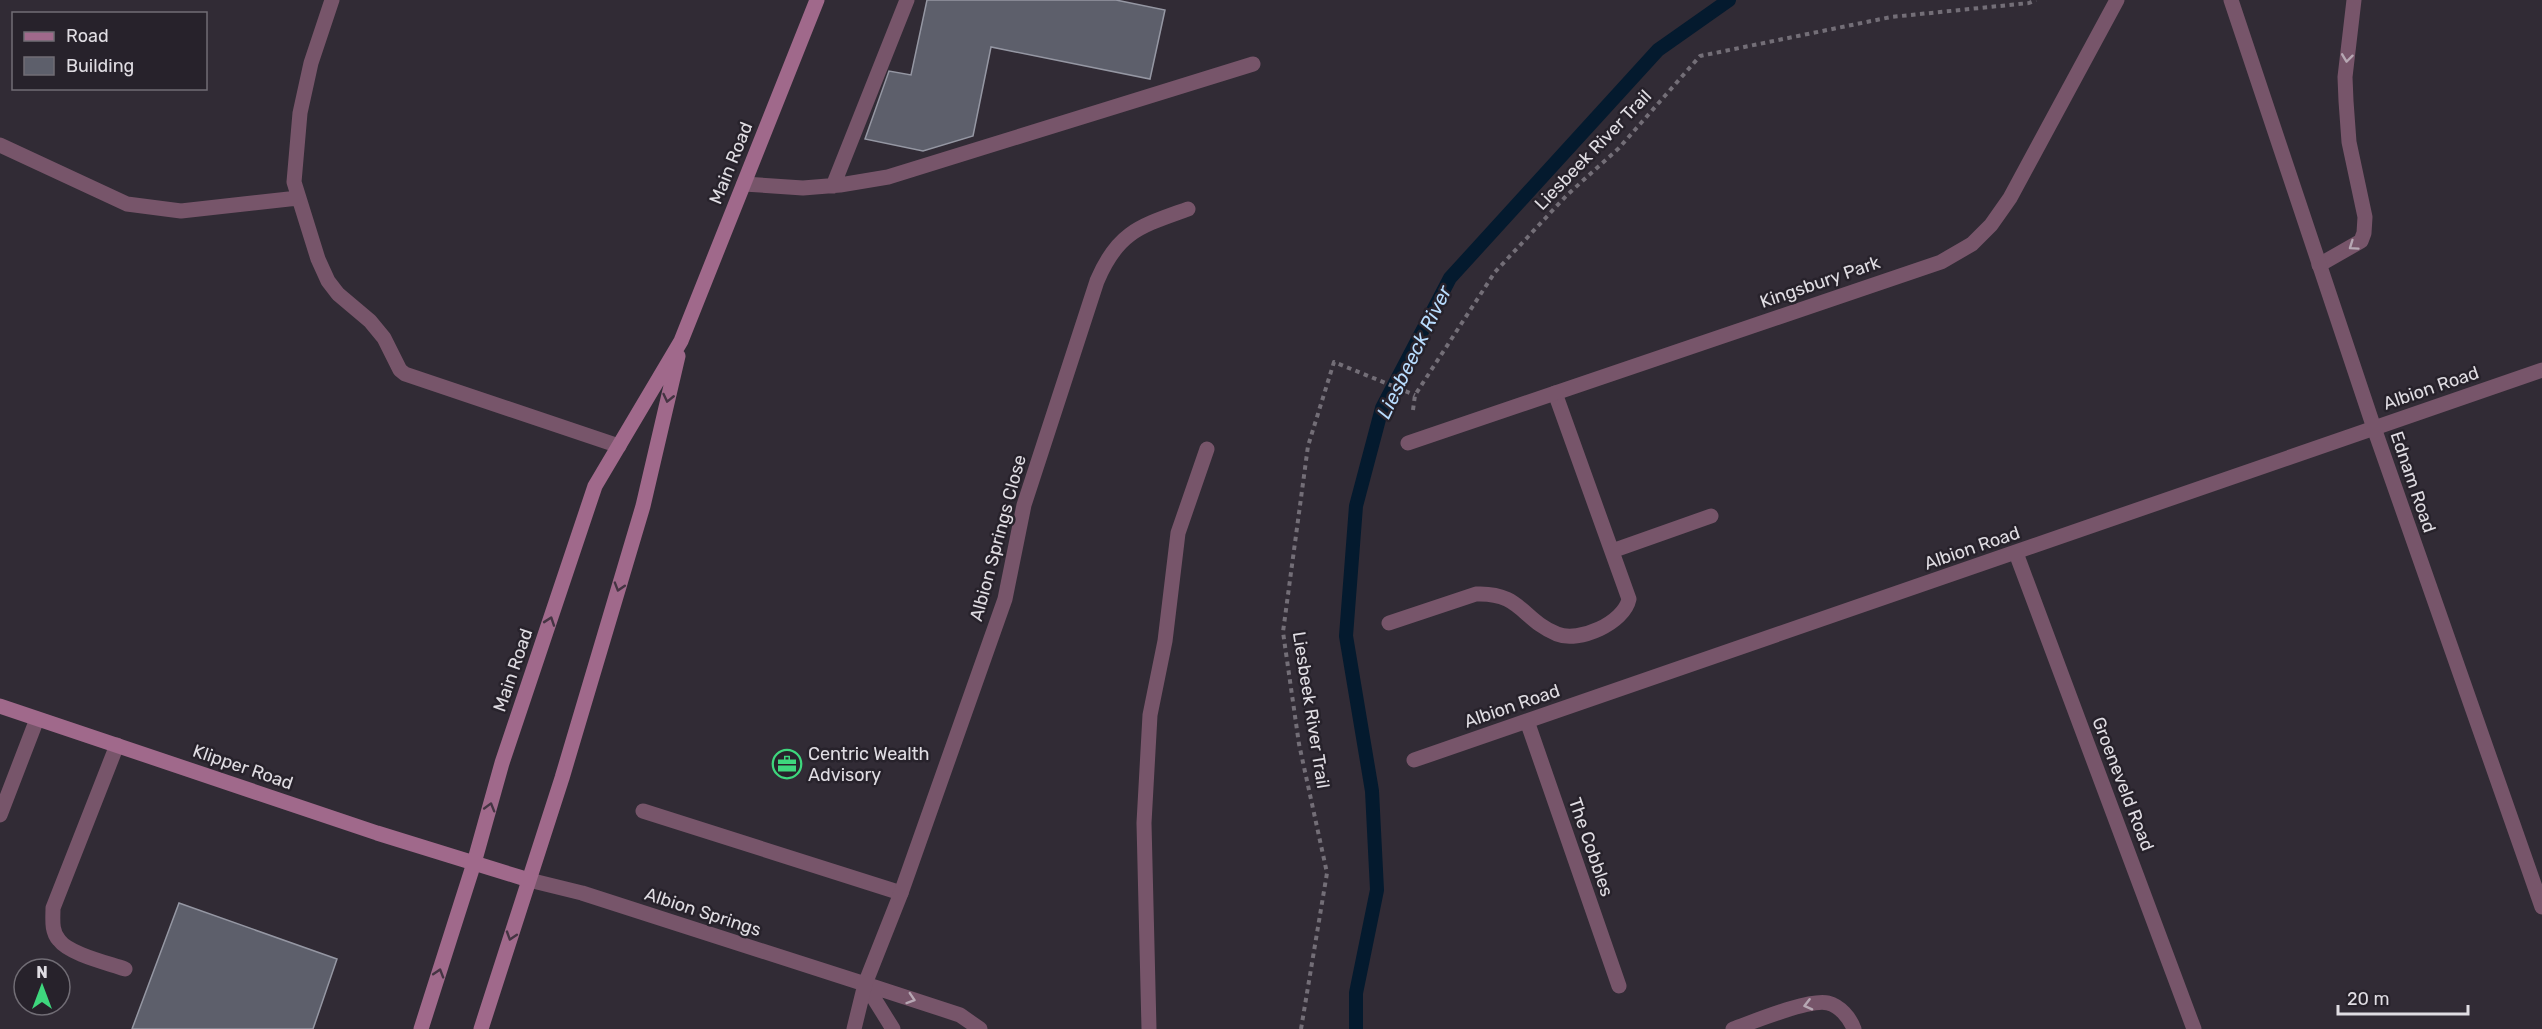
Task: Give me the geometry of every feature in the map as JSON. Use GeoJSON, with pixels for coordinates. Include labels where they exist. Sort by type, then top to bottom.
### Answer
{"type":"FeatureCollection","features":[{"type":"Feature","properties":{"kind":"main road","name":"Main Road"},"geometry":{"type":"LineString","coordinates":[[422,1029],[474,863],[502,763],[595,486],[681,341],[817,0]]}},
{"type":"Feature","properties":{"kind":"main road","name":"Main Road"},"geometry":{"type":"LineString","coordinates":[[481,1029],[643,506],[681,341]]}},
{"type":"Feature","properties":{"kind":"main road","name":"Klipper Road"},"geometry":{"type":"LineString","coordinates":[[0,706],[529,880]]}},
{"type":"Feature","properties":{"kind":"street"},"geometry":{"type":"LineString","coordinates":[[332,0],[311,63],[300,113],[294,182],[327,280],[338,294],[370,321],[384,338],[400,370],[405,374],[619,446]]}},
{"type":"Feature","properties":{"kind":"street"},"geometry":{"type":"LineString","coordinates":[[832,186],[907,0]]}},
{"type":"Feature","properties":{"kind":"street","name":"Kingsbury Park"},"geometry":{"type":"LineString","coordinates":[[1408,443],[1941,262],[1972,244],[1991,225],[2010,198],[2117,0]]}},
{"type":"Feature","properties":{"kind":"street","name":"Ednam Road"},"geometry":{"type":"LineString","coordinates":[[2231,0],[2374,428],[2542,907]]}},
{"type":"Feature","properties":{"kind":"street"},"geometry":{"type":"LineString","coordinates":[[2319,265],[2361,241],[2366,225],[2349,142],[2346,101],[2345,77],[2354,0]]}},
{"type":"Feature","properties":{"kind":"street"},"geometry":{"type":"LineString","coordinates":[[744,184],[800,188],[832,186],[888,177],[1253,64]]}},
{"type":"Feature","properties":{"kind":"street"},"geometry":{"type":"LineString","coordinates":[[0,145],[127,204],[181,211],[298,198]]}},
{"type":"Feature","properties":{"kind":"street","name":"Albion Springs Close"},"geometry":{"type":"LineString","coordinates":[[854,1029],[865,984],[901,893],[1005,598],[1024,505],[1037,460],[1100,274],[1120,242],[1138,227],[1188,208]]}},
{"type":"Feature","properties":{"kind":"street","name":"Albion Road"},"geometry":{"type":"LineString","coordinates":[[1414,760],[2542,370]]}},
{"type":"Feature","properties":{"kind":"street"},"geometry":{"type":"LineString","coordinates":[[1389,623],[1476,594],[1491,593],[1514,601],[1546,628],[1559,635],[1573,636],[1605,626],[1624,612],[1629,598],[1555,393]]}},
{"type":"Feature","properties":{"kind":"street"},"geometry":{"type":"LineString","coordinates":[[1149,1029],[1144,823],[1149,723],[1165,641],[1178,533],[1207,449]]}},
{"type":"Feature","properties":{"kind":"street"},"geometry":{"type":"LineString","coordinates":[[1612,551],[1711,516]]}},
{"type":"Feature","properties":{"kind":"street","name":"Groeneveld Road"},"geometry":{"type":"LineString","coordinates":[[2016,553],[2194,1029]]}},
{"type":"Feature","properties":{"kind":"street"},"geometry":{"type":"LineString","coordinates":[[0,815],[36,718]]}},
{"type":"Feature","properties":{"kind":"street","name":"The Cobbles"},"geometry":{"type":"LineString","coordinates":[[1527,722],[1619,986]]}},
{"type":"Feature","properties":{"kind":"street"},"geometry":{"type":"LineString","coordinates":[[117,746],[54,908],[52,924],[59,940],[73,950],[125,969]]}},
{"type":"Feature","properties":{"kind":"street"},"geometry":{"type":"LineString","coordinates":[[643,811],[901,893]]}},
{"type":"Feature","properties":{"kind":"street","name":"Albion Springs"},"geometry":{"type":"LineString","coordinates":[[529,880],[582,893],[865,984],[960,1016],[980,1029]]}},
{"type":"Feature","properties":{"kind":"street"},"geometry":{"type":"LineString","coordinates":[[865,984],[893,1029]]}},
{"type":"Feature","properties":{"kind":"street"},"geometry":{"type":"LineString","coordinates":[[1733,1029],[1800,1007],[1826,1002],[1844,1013],[1854,1029]]}},
{"type":"Feature","properties":{"kind":"path","name":"Liesbeek River Trail"},"geometry":{"type":"LineString","coordinates":[[1301,1029],[1327,873],[1299,744],[1283,632],[1308,446],[1335,362],[1415,395],[1495,272],[1567,195],[1619,148],[1700,56],[1891,17],[2029,3],[2036,0]]}},
{"type":"Feature","properties":{"kind":"building"},"geometry":{"type":"Polygon","coordinates":[[[927,0],[1116,0],[1165,10],[1150,79],[991,47],[973,136],[923,151],[865,139],[889,71],[911,75],[927,0]]]}},
{"type":"Feature","properties":{"kind":"building"},"geometry":{"type":"Polygon","coordinates":[[[179,903],[337,959],[313,1029],[132,1029],[179,903]]]}},
{"type":"Feature","properties":{"kind":"waterway","name":"Liesbeeck River"},"geometry":{"type":"LineString","coordinates":[[1356,1029],[1356,993],[1377,890],[1372,791],[1346,636],[1356,506],[1382,408],[1450,278],[1658,50],[1729,0]]}},
{"type":"Feature","properties":{"kind":"place","name":"Centric Wealth Advisory"},"geometry":{"type":"Point","coordinates":[787,764]}}]}
